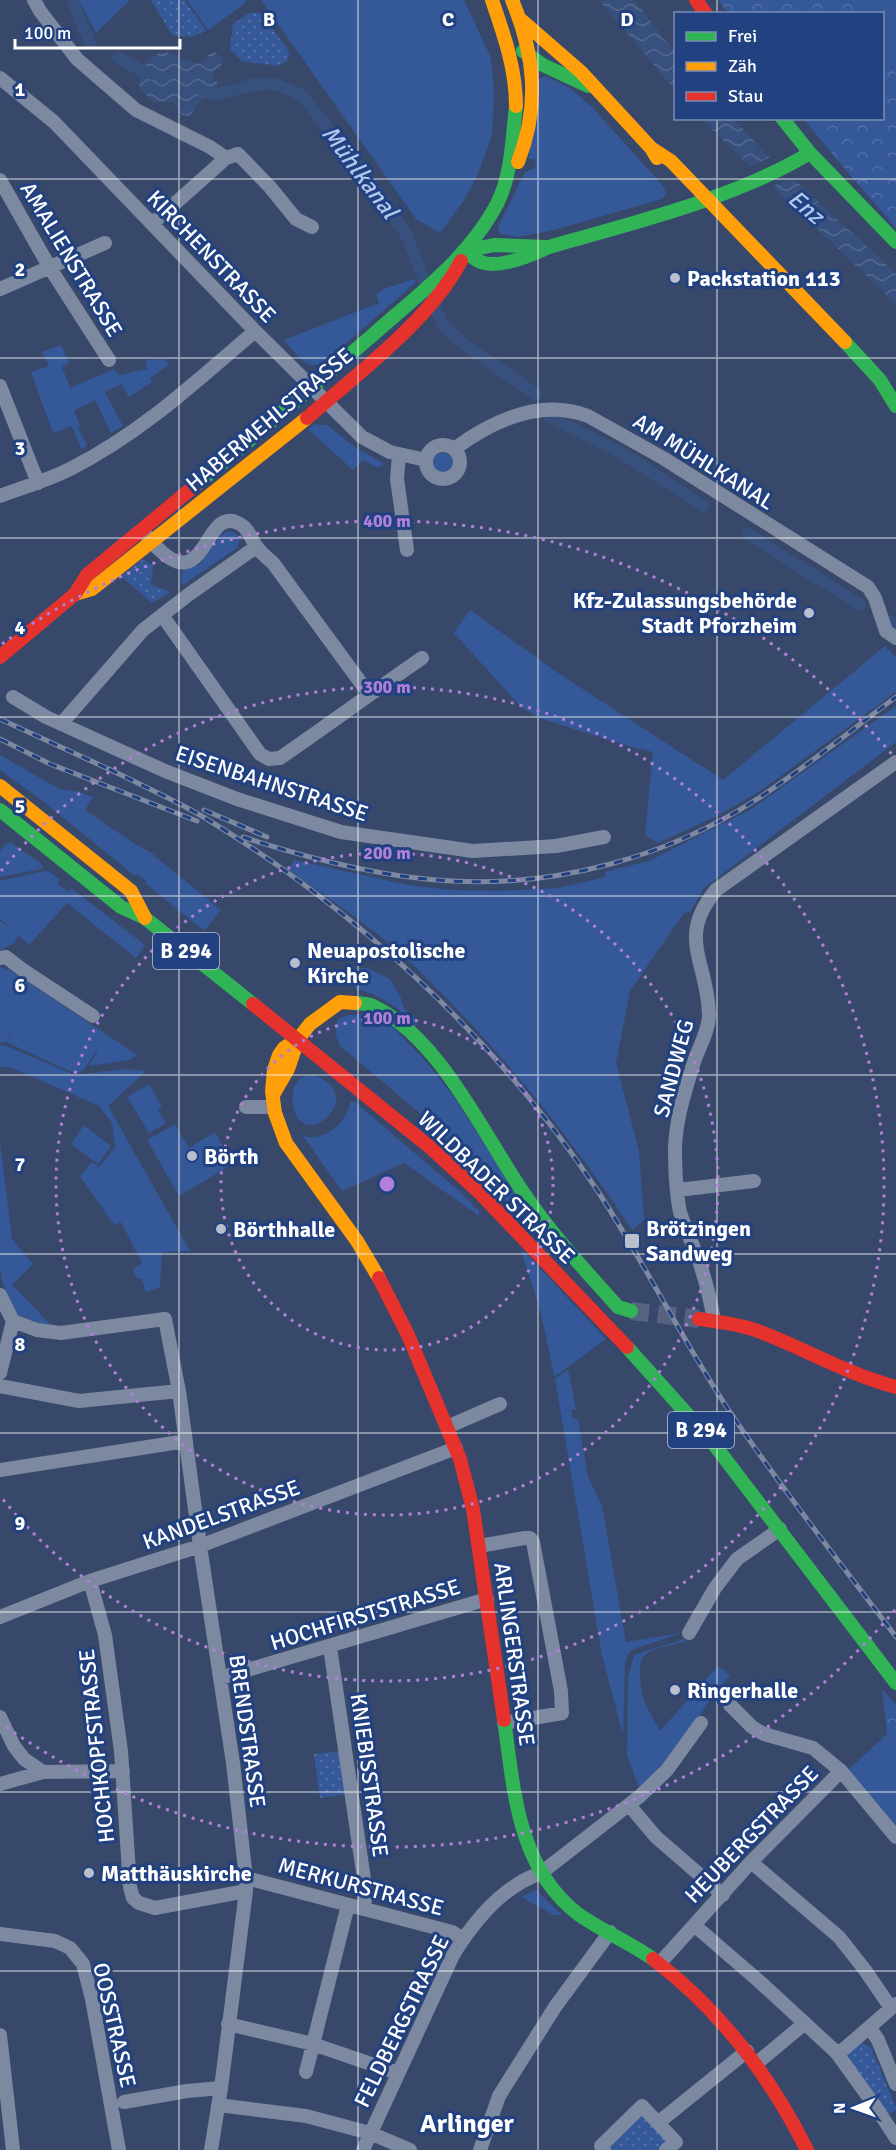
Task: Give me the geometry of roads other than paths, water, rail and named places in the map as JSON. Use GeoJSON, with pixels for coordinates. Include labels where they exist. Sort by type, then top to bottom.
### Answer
{"type":"FeatureCollection","features":[{"type":"Feature","properties":{"kind":"main road","name":"HABERMEHLSTRASSE"},"geometry":{"type":"LineString","coordinates":[[0,657],[75,594],[87,576],[410,302],[446,276],[455,276],[465,251],[488,220],[504,190],[508,176],[516,104],[514,76],[501,24],[492,0]]}},
{"type":"Feature","properties":{"kind":"main road","name":"HABERMEHLSTRASSE"},"geometry":{"type":"LineString","coordinates":[[508,176],[518,164],[528,134],[531,113],[528,55],[520,19],[512,0]]}},
{"type":"Feature","properties":{"kind":"main road"},"geometry":{"type":"LineString","coordinates":[[520,19],[581,72],[651,148],[662,168],[702,201],[734,240],[759,255],[867,365],[880,380],[896,406]]}},
{"type":"Feature","properties":{"kind":"main road","name":"HABERMEHLSTRASSE"},"geometry":{"type":"LineString","coordinates":[[501,24],[509,36],[528,55]]}},
{"type":"Feature","properties":{"kind":"main road"},"geometry":{"type":"LineString","coordinates":[[528,55],[598,91]]}},
{"type":"Feature","properties":{"kind":"main road"},"geometry":{"type":"LineString","coordinates":[[784,120],[810,153],[896,242]]}},
{"type":"Feature","properties":{"kind":"main road"},"geometry":{"type":"LineString","coordinates":[[465,251],[478,261],[496,264],[526,258],[549,247],[702,201],[791,164],[810,153]]}},
{"type":"Feature","properties":{"kind":"main road","name":"HABERMEHLSTRASSE"},"geometry":{"type":"LineString","coordinates":[[75,594],[92,589],[303,422],[407,330],[422,313],[446,276]]}},
{"type":"Feature","properties":{"kind":"main road","name":"WILDBADER STRASSE"},"geometry":{"type":"LineString","coordinates":[[0,786],[131,891],[144,918]]}},
{"type":"Feature","properties":{"kind":"main road","name":"WILDBADER STRASSE"},"geometry":{"type":"LineString","coordinates":[[0,810],[121,906],[144,918],[298,1040],[431,1148],[478,1191],[617,1335],[712,1443],[896,1683]]}},
{"type":"Feature","properties":{"kind":"main road"},"geometry":{"type":"LineString","coordinates":[[0,828],[9,827],[27,832]]}},
{"type":"Feature","properties":{"kind":"main road"},"geometry":{"type":"LineString","coordinates":[[274,1101],[293,1061],[298,1040],[313,1020],[329,1007],[347,1001],[372,1005],[405,1025],[436,1059],[467,1101],[523,1193],[552,1234],[618,1307],[631,1311]]}},
{"type":"Feature","properties":{"kind":"main road","name":"ARLINGERSTRASSE"},"geometry":{"type":"LineString","coordinates":[[274,1101],[276,1120],[286,1143],[332,1204],[378,1277],[408,1335],[456,1448],[466,1480],[479,1546],[516,1807],[530,1852],[553,1889],[576,1913],[659,1964],[702,2001],[747,2050],[792,2117],[807,2150]]}},
{"type":"Feature","properties":{"kind":"main road"},"geometry":{"type":"LineString","coordinates":[[699,1319],[757,1331],[864,1378],[896,1387]]}},
{"type":"Feature","properties":{"kind":"street"},"geometry":{"type":"LineString","coordinates":[[34,0],[77,59],[136,110],[210,147],[226,158]]}},
{"type":"Feature","properties":{"kind":"street","name":"KIRCHENSTRASSE"},"geometry":{"type":"LineString","coordinates":[[2,84],[54,122],[255,331],[362,437],[379,448],[426,460]]}},
{"type":"Feature","properties":{"kind":"street"},"geometry":{"type":"LineString","coordinates":[[152,224],[226,158],[238,154],[270,187],[296,219],[312,227]]}},
{"type":"Feature","properties":{"kind":"street","name":"AMALIENSTRASSE"},"geometry":{"type":"LineString","coordinates":[[0,180],[50,268],[109,360]]}},
{"type":"Feature","properties":{"kind":"street"},"geometry":{"type":"LineString","coordinates":[[0,289],[105,243]]}},
{"type":"Feature","properties":{"kind":"street"},"geometry":{"type":"LineString","coordinates":[[0,496],[38,483],[94,456],[150,419],[255,331]]}},
{"type":"Feature","properties":{"kind":"street"},"geometry":{"type":"LineString","coordinates":[[0,386],[38,483]]}},
{"type":"Feature","properties":{"kind":"street","name":"AM MÜHLKANAL"},"geometry":{"type":"LineString","coordinates":[[454,449],[484,428],[511,417],[549,409],[576,411],[663,458],[858,580],[872,591],[891,634]]}},
{"type":"Feature","properties":{"kind":"street"},"geometry":{"type":"LineString","coordinates":[[443,445],[454,449],[460,465],[454,475],[438,478],[427,468],[426,460],[429,453],[443,445]]}},
{"type":"Feature","properties":{"kind":"street"},"geometry":{"type":"LineString","coordinates":[[399,454],[397,479],[407,550]]}},
{"type":"Feature","properties":{"kind":"street"},"geometry":{"type":"LineString","coordinates":[[141,530],[166,556],[177,563],[184,563],[199,555],[217,526],[232,521],[240,524],[247,530],[256,547],[273,563],[369,694]]}},
{"type":"Feature","properties":{"kind":"street"},"geometry":{"type":"LineString","coordinates":[[61,724],[143,630],[256,547]]}},
{"type":"Feature","properties":{"kind":"street"},"geometry":{"type":"LineString","coordinates":[[162,615],[260,754],[269,759],[280,758],[422,658]]}},
{"type":"Feature","properties":{"kind":"street","name":"EISENBAHNSTRASSE"},"geometry":{"type":"LineString","coordinates":[[13,697],[61,724],[165,771],[237,799],[341,832],[473,851],[556,846],[604,837]]}},
{"type":"Feature","properties":{"kind":"street","name":"SANDWEG"},"geometry":{"type":"LineString","coordinates":[[714,1321],[700,1265],[681,1212],[675,1147],[679,1111],[709,1018],[707,992],[694,937],[696,923],[703,906],[716,890],[896,762]]}},
{"type":"Feature","properties":{"kind":"street"},"geometry":{"type":"LineString","coordinates":[[0,958],[6,957],[93,1016]]}},
{"type":"Feature","properties":{"kind":"street"},"geometry":{"type":"LineString","coordinates":[[246,1107],[274,1101]]}},
{"type":"Feature","properties":{"kind":"street"},"geometry":{"type":"LineString","coordinates":[[678,1190],[754,1181]]}},
{"type":"Feature","properties":{"kind":"street"},"geometry":{"type":"LineString","coordinates":[[0,1295],[13,1321],[0,1373]]}},
{"type":"Feature","properties":{"kind":"street","name":"BRENDSTRASSE"},"geometry":{"type":"LineString","coordinates":[[13,1321],[37,1330],[62,1333],[165,1319],[180,1391],[200,1546],[233,1762],[246,1884],[221,2088],[211,2150]]}},
{"type":"Feature","properties":{"kind":"street"},"geometry":{"type":"LineString","coordinates":[[0,1386],[79,1401],[180,1391]]}},
{"type":"Feature","properties":{"kind":"street"},"geometry":{"type":"LineString","coordinates":[[447,1427],[500,1404]]}},
{"type":"Feature","properties":{"kind":"street"},"geometry":{"type":"LineString","coordinates":[[0,1470],[186,1441]]}},
{"type":"Feature","properties":{"kind":"street","name":"KANDELSTRASSE"},"geometry":{"type":"LineString","coordinates":[[0,1617],[90,1581],[200,1546],[456,1448]]}},
{"type":"Feature","properties":{"kind":"street"},"geometry":{"type":"LineString","coordinates":[[689,1633],[716,1588],[737,1559],[780,1529]]}},
{"type":"Feature","properties":{"kind":"street"},"geometry":{"type":"LineString","coordinates":[[479,1546],[530,1538],[535,1547],[561,1691],[562,1713],[504,1723]]}},
{"type":"Feature","properties":{"kind":"street","name":"HOCHKOPFSTRASSE"},"geometry":{"type":"LineString","coordinates":[[90,1581],[105,1635],[123,1771],[130,1887],[133,1898],[139,1903],[155,1908],[246,1884]]}},
{"type":"Feature","properties":{"kind":"street","name":"HOCHFIRSTSTRASSE"},"geometry":{"type":"LineString","coordinates":[[220,1678],[487,1599]]}},
{"type":"Feature","properties":{"kind":"street","name":"KNIEBISSTRASSE"},"geometry":{"type":"LineString","coordinates":[[330,1647],[364,1879],[366,1895],[363,1909]]}},
{"type":"Feature","properties":{"kind":"street"},"geometry":{"type":"LineString","coordinates":[[729,1693],[730,1705],[752,1727],[764,1734],[813,1748],[841,1771]]}},
{"type":"Feature","properties":{"kind":"street"},"geometry":{"type":"LineString","coordinates":[[0,1718],[14,1746],[24,1759],[43,1772]]}},
{"type":"Feature","properties":{"kind":"street","name":"FELDBERGSTRASSE"},"geometry":{"type":"LineString","coordinates":[[363,2150],[453,1955],[463,1939],[509,1888],[525,1878],[541,1873],[629,1805],[667,1770],[701,1723]]}},
{"type":"Feature","properties":{"kind":"street"},"geometry":{"type":"LineString","coordinates":[[0,1784],[43,1772],[123,1771]]}},
{"type":"Feature","properties":{"kind":"street","name":"HEUBERGSTRASSE"},"geometry":{"type":"LineString","coordinates":[[659,1964],[751,1862],[841,1771],[896,1837]]}},
{"type":"Feature","properties":{"kind":"street"},"geometry":{"type":"LineString","coordinates":[[629,1805],[656,1837],[723,1895]]}},
{"type":"Feature","properties":{"kind":"street"},"geometry":{"type":"LineString","coordinates":[[751,1862],[839,1937],[893,2006],[843,2050],[836,2052]]}},
{"type":"Feature","properties":{"kind":"street","name":"MERKURSTRASSE"},"geometry":{"type":"LineString","coordinates":[[246,1884],[348,1905],[452,1932],[463,1939]]}},
{"type":"Feature","properties":{"kind":"street"},"geometry":{"type":"LineString","coordinates":[[306,2072],[348,1905]]}},
{"type":"Feature","properties":{"kind":"street"},"geometry":{"type":"LineString","coordinates":[[694,1925],[836,2052],[896,2138]]}},
{"type":"Feature","properties":{"kind":"street"},"geometry":{"type":"LineString","coordinates":[[480,2150],[499,2096],[555,2007],[610,1932]]}},
{"type":"Feature","properties":{"kind":"street","name":"OOSSTRASSE"},"geometry":{"type":"LineString","coordinates":[[0,1934],[55,1941],[70,1948],[83,1964],[92,1999],[119,2150]]}},
{"type":"Feature","properties":{"kind":"street"},"geometry":{"type":"LineString","coordinates":[[756,2063],[805,2023]]}},
{"type":"Feature","properties":{"kind":"street"},"geometry":{"type":"LineString","coordinates":[[228,2024],[313,2044],[398,2073]]}},
{"type":"Feature","properties":{"kind":"street"},"geometry":{"type":"LineString","coordinates":[[870,2028],[878,2040],[896,2084]]}},
{"type":"Feature","properties":{"kind":"street"},"geometry":{"type":"LineString","coordinates":[[0,2035],[3,2092],[13,2150]]}},
{"type":"Feature","properties":{"kind":"street"},"geometry":{"type":"LineString","coordinates":[[659,2122],[747,2050]]}},
{"type":"Feature","properties":{"kind":"street"},"geometry":{"type":"LineString","coordinates":[[124,2102],[187,2091],[221,2088]]}},
{"type":"Feature","properties":{"kind":"street"},"geometry":{"type":"LineString","coordinates":[[218,2105],[306,2116],[370,2133],[410,2150]]}},
{"type":"Feature","properties":{"kind":"street"},"geometry":{"type":"LineString","coordinates":[[604,2150],[601,2146],[642,2106],[676,2142],[666,2150]]}},
{"type":"Feature","properties":{"kind":"water"},"geometry":{"type":"Polygon","coordinates":[[[599,0],[634,0],[674,51],[674,89],[599,0]]]}},
{"type":"Feature","properties":{"kind":"water"},"geometry":{"type":"Polygon","coordinates":[[[165,52],[196,63],[201,63],[209,54],[215,52],[223,59],[220,67],[213,73],[213,80],[218,82],[215,99],[204,98],[189,116],[182,115],[173,102],[155,102],[140,90],[139,76],[144,65],[152,57],[165,52]]]}},
{"type":"Feature","properties":{"kind":"water","name":"Enz"},"geometry":{"type":"Polygon","coordinates":[[[703,120],[735,120],[765,153],[896,273],[896,305],[848,258],[703,120]]]}},
{"type":"Feature","properties":{"kind":"waterway","name":"Mühlkanal"},"geometry":{"type":"LineString","coordinates":[[72,0],[90,43]]}},
{"type":"Feature","properties":{"kind":"waterway","name":"Mühlkanal"},"geometry":{"type":"LineString","coordinates":[[118,58],[153,74]]}},
{"type":"Feature","properties":{"kind":"waterway","name":"Mühlkanal"},"geometry":{"type":"LineString","coordinates":[[201,90],[216,95],[251,85],[275,84],[302,95],[366,177],[406,234],[442,324],[465,345],[536,394]]}},
{"type":"Feature","properties":{"kind":"waterway","name":"Mühlkanal"},"geometry":{"type":"LineString","coordinates":[[550,417],[620,452],[703,506]]}},
{"type":"Feature","properties":{"kind":"waterway","name":"Mühlkanal"},"geometry":{"type":"LineString","coordinates":[[748,534],[860,605]]}},
{"type":"Feature","properties":{"kind":"waterway","name":"Mühlkanal"},"geometry":{"type":"LineString","coordinates":[[884,619],[896,624]]}},
{"type":"Feature","properties":{"kind":"tunnel"},"geometry":{"type":"LineString","coordinates":[[631,1311],[699,1319]]}},
{"type":"Feature","properties":{"kind":"railway"},"geometry":{"type":"LineString","coordinates":[[243,837],[346,866],[424,879],[491,882],[571,873],[649,852],[723,819],[792,775],[896,697]]}},
{"type":"Feature","properties":{"kind":"railway"},"geometry":{"type":"LineString","coordinates":[[0,719],[115,772]]}},
{"type":"Feature","properties":{"kind":"railway"},"geometry":{"type":"LineString","coordinates":[[0,739],[50,764],[197,821]]}},
{"type":"Feature","properties":{"kind":"railway"},"geometry":{"type":"LineString","coordinates":[[109,769],[200,815],[313,892],[419,981],[515,1081],[558,1134],[597,1190],[726,1406],[788,1494],[896,1637]]}},
{"type":"Feature","properties":{"kind":"railway"},"geometry":{"type":"LineString","coordinates":[[204,810],[267,837]]}},
{"type":"Feature","properties":{"kind":"place","name":"Packstation 113"},"geometry":{"type":"Point","coordinates":[675,278]}},
{"type":"Feature","properties":{"kind":"place","name":"Kfz-Zulassungsbehörde Stadt Pforzheim"},"geometry":{"type":"Point","coordinates":[809,613]}},
{"type":"Feature","properties":{"kind":"place","name":"Neuapostolische Kirche"},"geometry":{"type":"Point","coordinates":[295,963]}},
{"type":"Feature","properties":{"kind":"place","name":"Börth"},"geometry":{"type":"Point","coordinates":[192,1156]}},
{"type":"Feature","properties":{"kind":"place","name":"Börthhalle"},"geometry":{"type":"Point","coordinates":[221,1229]}},
{"type":"Feature","properties":{"kind":"place","name":"Brötzingen Sandweg"},"geometry":{"type":"Point","coordinates":[632,1241]}},
{"type":"Feature","properties":{"kind":"place","name":"Ringerhalle"},"geometry":{"type":"Point","coordinates":[675,1690]}},
{"type":"Feature","properties":{"kind":"place","name":"Matthäuskirche"},"geometry":{"type":"Point","coordinates":[89,1873]}},
{"type":"Feature","properties":{"kind":"district","name":"Arlinger"},"geometry":{"type":"Point","coordinates":[467,2123]}}]}
